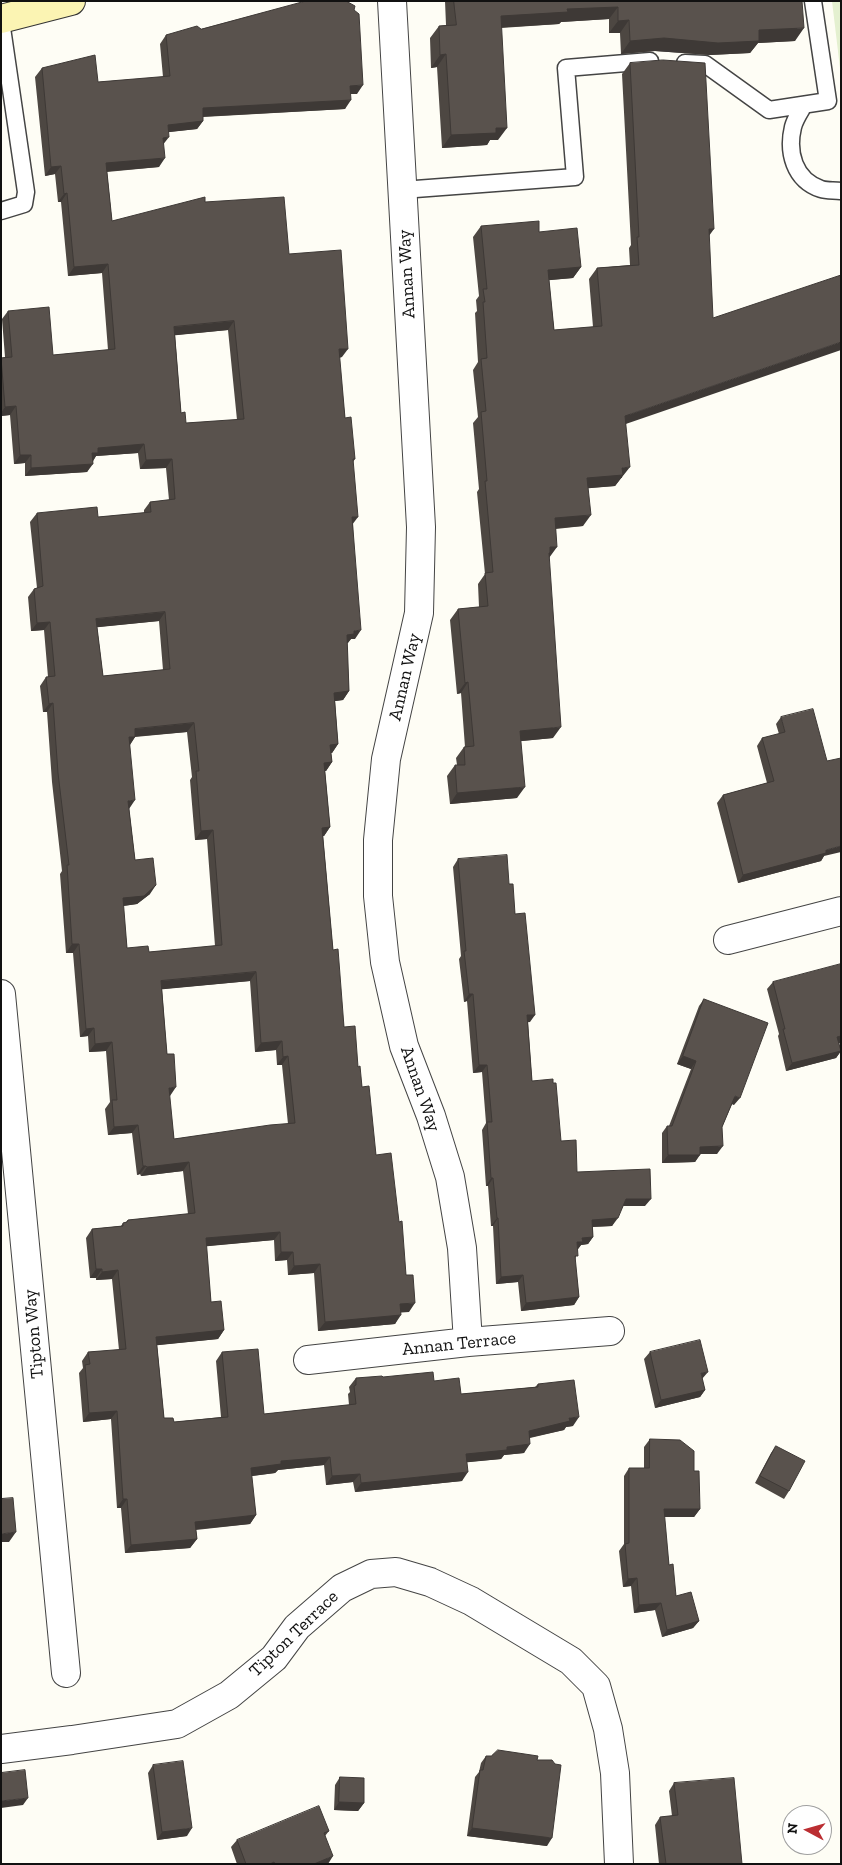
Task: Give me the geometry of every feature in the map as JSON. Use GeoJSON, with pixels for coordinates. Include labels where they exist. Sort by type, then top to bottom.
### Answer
{"type":"FeatureCollection","features":[{"type":"Feature","properties":{"kind":"main road"},"geometry":{"type":"LineString","coordinates":[[1,20],[71,1]]}},
{"type":"Feature","properties":{"kind":"street","name":"Annan Way"},"geometry":{"type":"LineString","coordinates":[[392,1],[421,527],[419,612],[386,759],[378,840],[378,896],[385,962],[404,1046],[431,1116],[450,1177],[462,1248],[468,1342]]}},
{"type":"Feature","properties":{"kind":"street"},"geometry":{"type":"LineString","coordinates":[[728,940],[841,911]]}},
{"type":"Feature","properties":{"kind":"street","name":"Tipton Way"},"geometry":{"type":"LineString","coordinates":[[1,994],[66,1673]]}},
{"type":"Feature","properties":{"kind":"street","name":"Annan Terrace"},"geometry":{"type":"LineString","coordinates":[[308,1360],[468,1342],[610,1330]]}},
{"type":"Feature","properties":{"kind":"street","name":"Tipton Terrace"},"geometry":{"type":"LineString","coordinates":[[1,1748],[72,1740],[177,1724],[229,1695],[274,1658],[297,1627],[342,1588],[372,1574],[396,1572],[430,1582],[470,1601],[571,1661],[596,1686],[608,1729],[615,1773],[619,1864]]}},
{"type":"Feature","properties":{"kind":"lane"},"geometry":{"type":"LineString","coordinates":[[402,190],[575,177],[566,68],[655,61],[705,64],[769,110],[835,99],[813,1]]}},
{"type":"Feature","properties":{"kind":"lane"},"geometry":{"type":"LineString","coordinates":[[1,20],[26,192],[24,204],[1,210]]}},
{"type":"Feature","properties":{"kind":"lane"},"geometry":{"type":"LineString","coordinates":[[804,105],[794,125],[792,140],[792,158],[797,172],[808,183],[822,189],[841,191]]}},
{"type":"Feature","properties":{"kind":"green space"},"geometry":{"type":"Polygon","coordinates":[[[832,1],[841,1],[840,68],[832,1]]]}},
{"type":"Feature","properties":{"kind":"building"},"geometry":{"type":"Polygon","coordinates":[[[306,1],[346,1],[355,6],[354,10],[359,14],[363,85],[350,86],[351,100],[203,108],[203,121],[168,125],[169,137],[163,138],[165,158],[106,163],[112,221],[205,197],[205,202],[284,197],[289,254],[341,250],[348,349],[339,349],[345,418],[351,417],[355,459],[353,459],[358,517],[352,517],[361,630],[347,635],[349,691],[334,693],[338,744],[330,745],[332,762],[324,763],[330,827],[322,828],[333,950],[338,949],[344,1027],[355,1026],[358,1067],[360,1066],[362,1087],[369,1086],[376,1155],[391,1153],[399,1222],[402,1221],[406,1275],[413,1275],[415,1303],[400,1304],[401,1315],[325,1322],[320,1264],[294,1266],[293,1252],[281,1252],[280,1232],[206,1238],[211,1302],[221,1301],[224,1330],[156,1337],[164,1418],[173,1418],[174,1422],[228,1417],[222,1352],[258,1349],[264,1414],[356,1404],[354,1386],[356,1385],[356,1378],[433,1372],[434,1381],[459,1378],[461,1394],[538,1387],[538,1384],[574,1380],[579,1417],[569,1418],[570,1421],[529,1431],[530,1444],[507,1447],[507,1450],[466,1454],[468,1472],[361,1483],[360,1474],[332,1476],[330,1457],[281,1461],[281,1464],[251,1468],[256,1515],[195,1522],[197,1539],[131,1545],[127,1499],[123,1499],[117,1411],[89,1413],[85,1365],[90,1364],[88,1352],[126,1349],[118,1270],[102,1272],[102,1269],[96,1269],[92,1229],[123,1226],[123,1223],[128,1220],[195,1213],[189,1162],[143,1166],[138,1125],[114,1127],[112,1100],[117,1100],[112,1042],[95,1044],[94,1028],[86,1029],[79,944],[72,944],[67,865],[69,865],[58,773],[53,703],[49,704],[46,677],[55,676],[50,622],[37,623],[34,589],[43,586],[37,513],[97,507],[98,517],[151,512],[150,502],[175,499],[172,459],[146,460],[144,444],[98,448],[98,453],[92,453],[93,464],[31,468],[31,455],[20,455],[16,406],[5,407],[1,358],[12,357],[8,311],[49,307],[53,355],[115,349],[108,264],[74,267],[67,193],[64,194],[61,166],[51,167],[42,68],[95,55],[98,82],[170,76],[166,35],[197,26],[201,29],[306,1]],[[234,321],[174,327],[181,413],[185,412],[186,423],[244,419],[234,321]],[[165,612],[96,619],[103,676],[170,669],[165,612]],[[194,723],[135,729],[135,737],[129,737],[135,800],[128,801],[135,860],[153,858],[156,885],[144,896],[123,898],[127,948],[148,946],[149,952],[222,945],[213,830],[201,831],[196,771],[199,771],[194,723]],[[256,972],[161,981],[167,1054],[174,1054],[176,1087],[169,1088],[174,1139],[295,1123],[288,1056],[283,1057],[282,1041],[261,1043],[256,972]]]}},
{"type":"Feature","properties":{"kind":"building"},"geometry":{"type":"Polygon","coordinates":[[[454,1],[802,1],[804,28],[759,30],[759,41],[718,43],[664,38],[630,41],[629,20],[618,21],[618,7],[567,9],[568,12],[501,16],[507,128],[496,128],[496,133],[451,135],[446,54],[440,55],[439,26],[456,25],[454,1]]]}},
{"type":"Feature","properties":{"kind":"building"},"geometry":{"type":"Polygon","coordinates":[[[663,60],[705,63],[714,229],[709,229],[713,318],[841,275],[841,342],[625,416],[630,467],[622,468],[623,475],[587,478],[591,515],[555,518],[557,547],[550,547],[549,553],[561,727],[520,731],[525,787],[457,793],[455,765],[465,765],[464,747],[474,746],[468,682],[465,683],[458,609],[488,606],[485,573],[493,572],[481,412],[486,411],[481,359],[487,358],[483,289],[487,289],[481,226],[539,221],[539,232],[577,228],[581,267],[548,270],[554,330],[602,326],[597,268],[639,265],[630,63],[663,60]]]}},
{"type":"Feature","properties":{"kind":"building"},"geometry":{"type":"Polygon","coordinates":[[[813,709],[827,761],[841,758],[841,846],[826,850],[826,853],[743,875],[723,795],[774,781],[762,738],[785,732],[781,717],[813,709]]]}},
{"type":"Feature","properties":{"kind":"building"},"geometry":{"type":"Polygon","coordinates":[[[507,855],[509,884],[513,884],[515,914],[525,913],[535,1015],[527,1015],[532,1081],[553,1079],[553,1083],[556,1083],[561,1141],[576,1140],[577,1172],[650,1169],[651,1199],[626,1199],[618,1218],[592,1220],[593,1237],[582,1238],[583,1242],[577,1242],[578,1256],[575,1256],[579,1297],[526,1303],[523,1275],[501,1277],[498,1218],[493,1178],[491,1178],[487,1122],[492,1122],[487,1065],[479,1065],[473,994],[469,994],[458,859],[507,855]]]}},
{"type":"Feature","properties":{"kind":"building"},"geometry":{"type":"Polygon","coordinates":[[[841,964],[841,1036],[837,1037],[841,1051],[792,1063],[773,982],[841,964]]]}},
{"type":"Feature","properties":{"kind":"building"},"geometry":{"type":"Polygon","coordinates":[[[704,999],[768,1023],[740,1098],[735,1096],[722,1127],[723,1146],[700,1147],[700,1155],[668,1155],[667,1126],[672,1126],[696,1061],[683,1056],[704,999]]]}},
{"type":"Feature","properties":{"kind":"building"},"geometry":{"type":"Polygon","coordinates":[[[700,1340],[708,1372],[701,1373],[705,1390],[661,1400],[650,1352],[700,1340]]]}},
{"type":"Feature","properties":{"kind":"building"},"geometry":{"type":"Polygon","coordinates":[[[650,1439],[680,1440],[694,1451],[694,1471],[699,1471],[700,1509],[664,1509],[669,1565],[673,1564],[676,1596],[691,1592],[699,1621],[667,1630],[661,1603],[639,1605],[637,1578],[628,1579],[625,1544],[629,1543],[629,1468],[649,1468],[650,1439]]]}},
{"type":"Feature","properties":{"kind":"building"},"geometry":{"type":"Polygon","coordinates":[[[776,1446],[805,1461],[789,1491],[760,1476],[776,1446]]]}},
{"type":"Feature","properties":{"kind":"building"},"geometry":{"type":"Polygon","coordinates":[[[13,1498],[16,1532],[1,1534],[1,1499],[13,1498]]]}},
{"type":"Feature","properties":{"kind":"building"},"geometry":{"type":"Polygon","coordinates":[[[498,1750],[538,1756],[537,1760],[552,1760],[555,1764],[561,1765],[552,1838],[472,1828],[480,1770],[483,1770],[486,1756],[491,1756],[498,1750]]]}},
{"type":"Feature","properties":{"kind":"building"},"geometry":{"type":"Polygon","coordinates":[[[183,1761],[192,1828],[162,1832],[153,1765],[183,1761]]]}},
{"type":"Feature","properties":{"kind":"building"},"geometry":{"type":"Polygon","coordinates":[[[25,1770],[28,1798],[1,1801],[1,1773],[25,1770]]]}},
{"type":"Feature","properties":{"kind":"building"},"geometry":{"type":"Polygon","coordinates":[[[340,1777],[364,1778],[364,1803],[339,1802],[340,1777]]]}},
{"type":"Feature","properties":{"kind":"building"},"geometry":{"type":"Polygon","coordinates":[[[734,1778],[742,1864],[666,1864],[660,1817],[678,1815],[674,1783],[734,1778]]]}},
{"type":"Feature","properties":{"kind":"building"},"geometry":{"type":"Polygon","coordinates":[[[319,1806],[329,1831],[324,1833],[333,1856],[314,1864],[275,1864],[274,1862],[270,1864],[246,1864],[237,1840],[319,1806]]]}}]}
